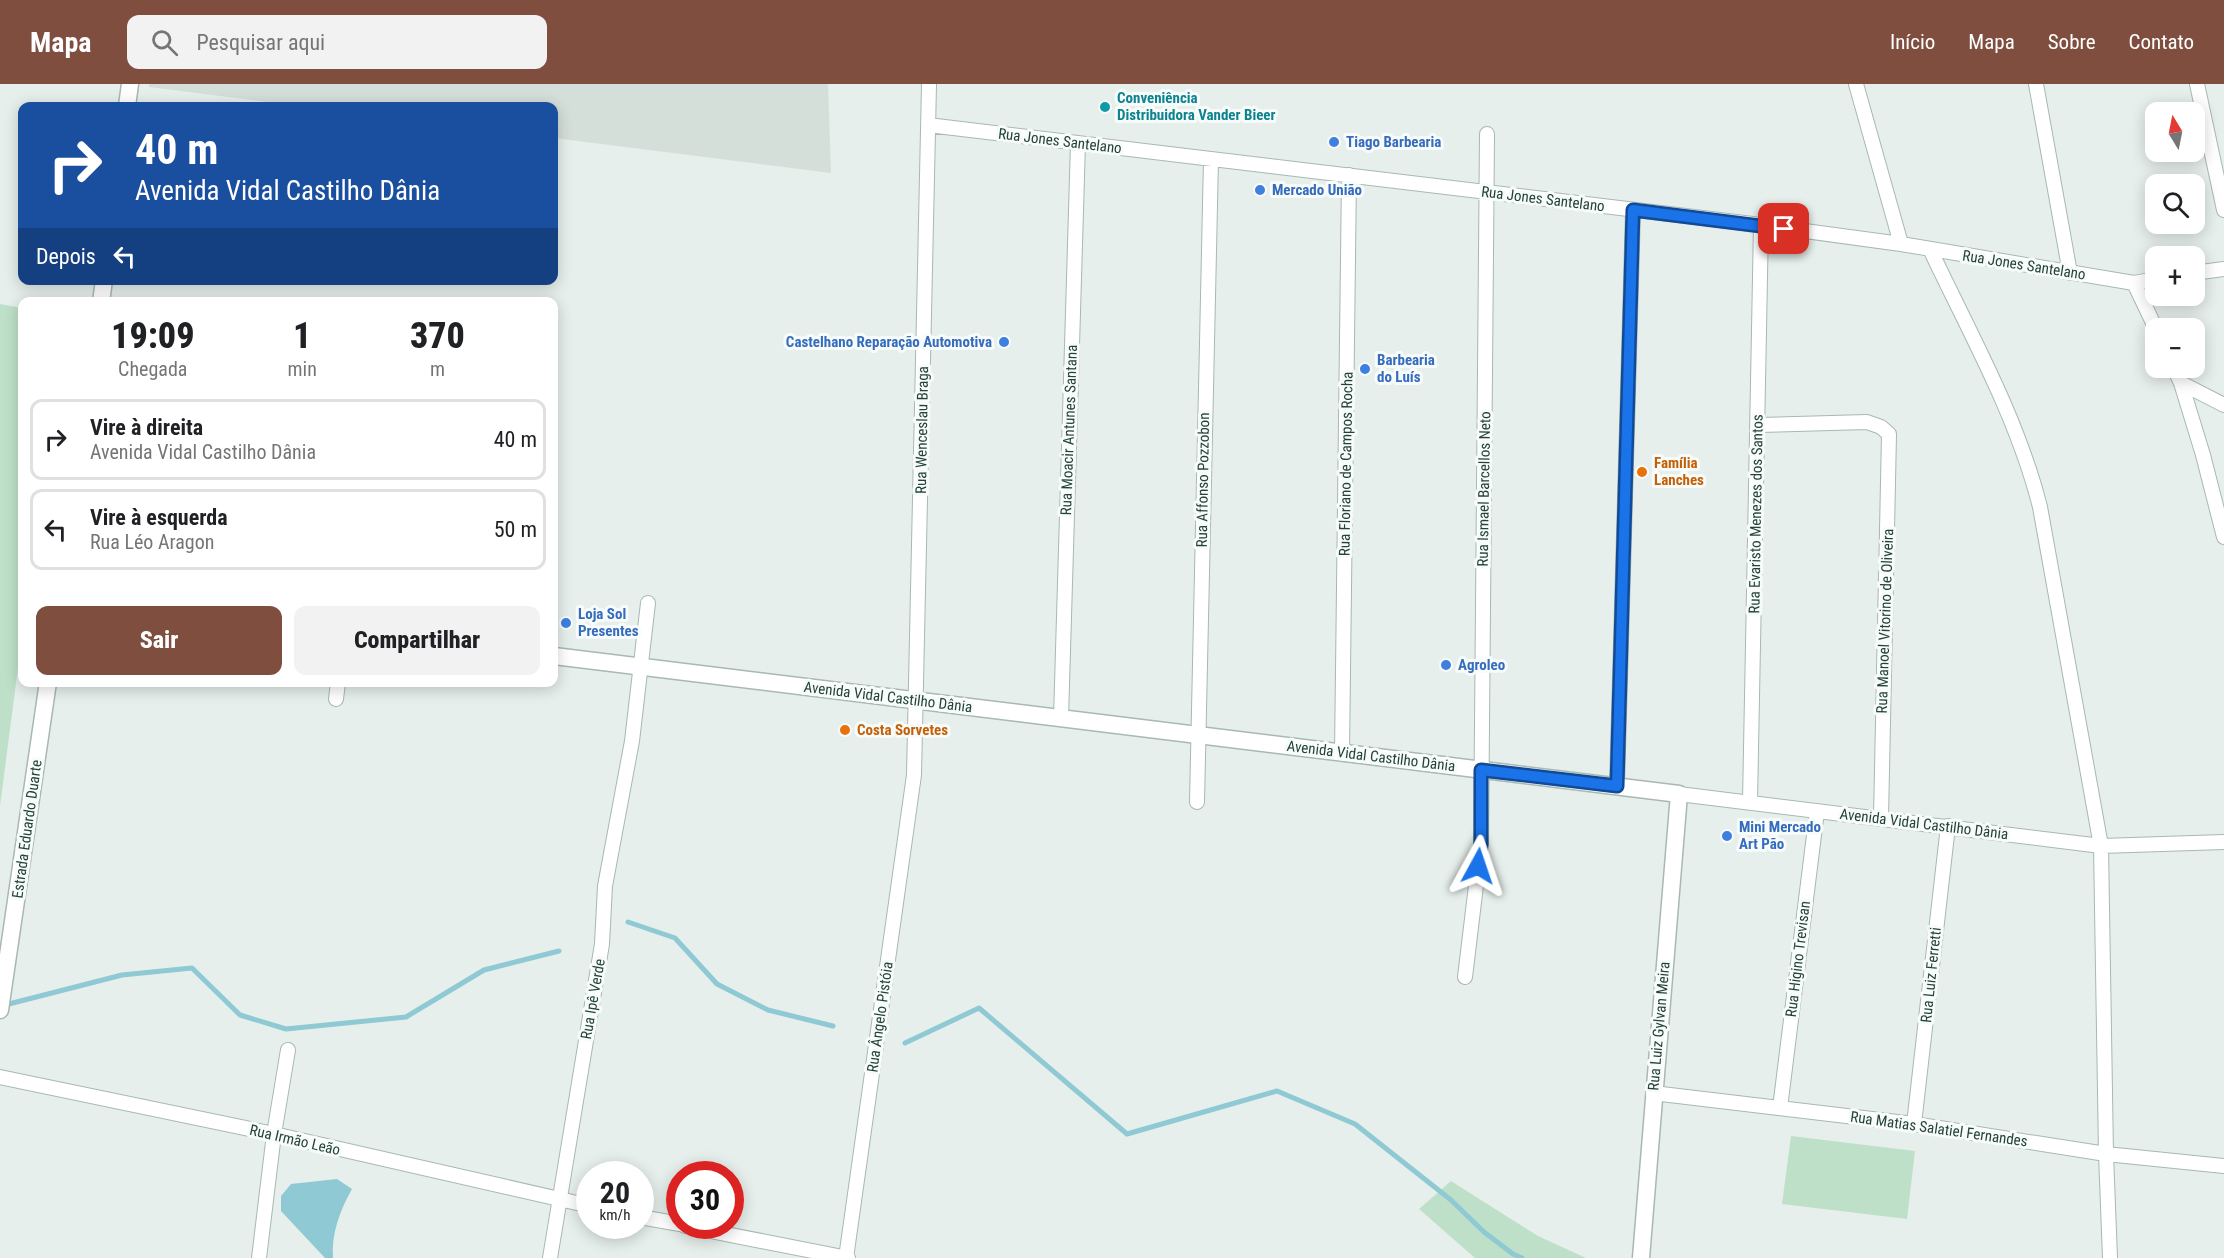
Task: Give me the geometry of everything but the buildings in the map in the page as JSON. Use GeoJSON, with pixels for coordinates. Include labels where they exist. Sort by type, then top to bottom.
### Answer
{"type":"FeatureCollection","features":[{"type":"Feature","properties":{"kind":"street"},"geometry":{"type":"LineString","coordinates":[[128,102],[130,84]]}},
{"type":"Feature","properties":{"kind":"street","name":"Rua Wenceslau Braga"},"geometry":{"type":"LineString","coordinates":[[914,775],[929,84]]}},
{"type":"Feature","properties":{"kind":"street"},"geometry":{"type":"LineString","coordinates":[[1856,84],[1901,244]]}},
{"type":"Feature","properties":{"kind":"street"},"geometry":{"type":"LineString","coordinates":[[2036,84],[2070,273]]}},
{"type":"Feature","properties":{"kind":"street"},"geometry":{"type":"LineString","coordinates":[[2197,84],[2224,210]]}},
{"type":"Feature","properties":{"kind":"street","name":"Rua Jones Santelano"},"geometry":{"type":"LineString","coordinates":[[928,125],[1761,225],[1901,244],[2134,283],[2145,281]]}},
{"type":"Feature","properties":{"kind":"street","name":"Rua Ismael Barcellos Neto"},"geometry":{"type":"LineString","coordinates":[[1466,977],[1481,844],[1487,134]]}},
{"type":"Feature","properties":{"kind":"street","name":"Rua Moacir Antunes Santana"},"geometry":{"type":"LineString","coordinates":[[1061,718],[1077,142]]}},
{"type":"Feature","properties":{"kind":"street","name":"Rua Affonso Pozzobon"},"geometry":{"type":"LineString","coordinates":[[1197,802],[1210,159]]}},
{"type":"Feature","properties":{"kind":"street","name":"Rua Floriano de Campos Rocha"},"geometry":{"type":"LineString","coordinates":[[1342,753],[1348,176]]}},
{"type":"Feature","properties":{"kind":"street"},"geometry":{"type":"LineString","coordinates":[[1617,786],[1633,210]]}},
{"type":"Feature","properties":{"kind":"street","name":"Rua Evaristo Menezes dos Santos"},"geometry":{"type":"LineString","coordinates":[[1750,802],[1761,225]]}},
{"type":"Feature","properties":{"kind":"street"},"geometry":{"type":"LineString","coordinates":[[1930,249],[2003,401],[2033,480],[2040,507],[2101,846],[2110,1258]]}},
{"type":"Feature","properties":{"kind":"street"},"geometry":{"type":"LineString","coordinates":[[2205,271],[2224,268]]}},
{"type":"Feature","properties":{"kind":"street"},"geometry":{"type":"LineString","coordinates":[[2134,283],[2151,318]]}},
{"type":"Feature","properties":{"kind":"street"},"geometry":{"type":"LineString","coordinates":[[2179,378],[2224,537]]}},
{"type":"Feature","properties":{"kind":"street"},"geometry":{"type":"LineString","coordinates":[[2181,383],[2224,405]]}},
{"type":"Feature","properties":{"kind":"street","name":"Rua Manoel Vitorino de Oliveira"},"geometry":{"type":"LineString","coordinates":[[1758,425],[1867,422],[1881,427],[1889,434],[1881,818]]}},
{"type":"Feature","properties":{"kind":"street","name":"Rua Ipê Verde"},"geometry":{"type":"LineString","coordinates":[[550,1258],[602,945],[605,886],[632,741],[648,603]]}},
{"type":"Feature","properties":{"kind":"street","name":"Avenida Vidal Castilho Dânia"},"geometry":{"type":"LineString","coordinates":[[558,657],[2101,846],[2224,842]]}},
{"type":"Feature","properties":{"kind":"street","name":"Estrada Eduardo Duarte"},"geometry":{"type":"LineString","coordinates":[[0,1010],[47,687]]}},
{"type":"Feature","properties":{"kind":"street"},"geometry":{"type":"LineString","coordinates":[[336,699],[337,687]]}},
{"type":"Feature","properties":{"kind":"street","name":"Rua Ângelo Pistóia"},"geometry":{"type":"LineString","coordinates":[[847,1258],[914,775]]}},
{"type":"Feature","properties":{"kind":"street","name":"Rua Luiz Gylvan Meira"},"geometry":{"type":"LineString","coordinates":[[1641,1258],[1679,794]]}},
{"type":"Feature","properties":{"kind":"street","name":"Rua Higino Trevisan"},"geometry":{"type":"LineString","coordinates":[[1780,1108],[1817,810]]}},
{"type":"Feature","properties":{"kind":"street","name":"Rua Luiz Ferretti"},"geometry":{"type":"LineString","coordinates":[[1914,1124],[1948,826]]}},
{"type":"Feature","properties":{"kind":"street"},"geometry":{"type":"LineString","coordinates":[[259,1258],[274,1134],[288,1050]]}},
{"type":"Feature","properties":{"kind":"street","name":"Rua Irmão Leão"},"geometry":{"type":"LineString","coordinates":[[0,1077],[274,1134],[576,1204]]}},
{"type":"Feature","properties":{"kind":"street","name":"Rua Matias Salatiel Fernandes"},"geometry":{"type":"LineString","coordinates":[[1653,1093],[1914,1124],[2106,1154],[2224,1166]]}},
{"type":"Feature","properties":{"kind":"street"},"geometry":{"type":"LineString","coordinates":[[744,1238],[847,1258]]}},
{"type":"Feature","properties":{"kind":"shaded area"},"geometry":{"type":"Polygon","coordinates":[[[149,84],[828,84],[831,173],[558,139],[558,102],[269,102],[149,87],[149,84]]]}},
{"type":"Feature","properties":{"kind":"green space"},"geometry":{"type":"Polygon","coordinates":[[[0,304],[18,307],[18,668],[0,806],[0,304]]]}},
{"type":"Feature","properties":{"kind":"green space"},"geometry":{"type":"Polygon","coordinates":[[[1791,1136],[1915,1151],[1907,1219],[1782,1204],[1791,1136]]]}},
{"type":"Feature","properties":{"kind":"green space"},"geometry":{"type":"Polygon","coordinates":[[[1451,1181],[1538,1236],[1586,1258],[1475,1258],[1419,1209],[1451,1181]]]}},
{"type":"Feature","properties":{"kind":"water"},"geometry":{"type":"Polygon","coordinates":[[[337,1179],[352,1189],[337,1222],[333,1240],[333,1258],[325,1258],[281,1211],[281,1196],[291,1184],[337,1179]]]}},
{"type":"Feature","properties":{"kind":"waterway"},"geometry":{"type":"LineString","coordinates":[[628,922],[675,938],[717,984],[768,1010],[833,1026]]}},
{"type":"Feature","properties":{"kind":"waterway"},"geometry":{"type":"LineString","coordinates":[[5,1005],[122,975],[192,968],[240,1015],[286,1029],[406,1017],[484,970],[559,951]]}},
{"type":"Feature","properties":{"kind":"waterway"},"geometry":{"type":"LineString","coordinates":[[905,1043],[979,1008],[1127,1134],[1277,1091],[1355,1124],[1451,1200],[1484,1232],[1522,1258]]}},
{"type":"Feature","properties":{"kind":"place","name":"Conveniência Distribuidora Vander Bieer"},"geometry":{"type":"Point","coordinates":[1105,107]}},
{"type":"Feature","properties":{"kind":"place","name":"Tiago Barbearia"},"geometry":{"type":"Point","coordinates":[1334,142]}},
{"type":"Feature","properties":{"kind":"place","name":"Mercado União"},"geometry":{"type":"Point","coordinates":[1260,190]}},
{"type":"Feature","properties":{"kind":"place","name":"Castelhano Reparação Automotiva"},"geometry":{"type":"Point","coordinates":[1004,342]}},
{"type":"Feature","properties":{"kind":"place","name":"Barbearia do Luís"},"geometry":{"type":"Point","coordinates":[1365,369]}},
{"type":"Feature","properties":{"kind":"place","name":"Família Lanches"},"geometry":{"type":"Point","coordinates":[1642,472]}},
{"type":"Feature","properties":{"kind":"place","name":"Loja Sol Presentes"},"geometry":{"type":"Point","coordinates":[566,623]}},
{"type":"Feature","properties":{"kind":"place","name":"Agroleo"},"geometry":{"type":"Point","coordinates":[1446,665]}},
{"type":"Feature","properties":{"kind":"place","name":"Costa Sorvetes"},"geometry":{"type":"Point","coordinates":[845,730]}},
{"type":"Feature","properties":{"kind":"place","name":"Mini Mercado Art Pão"},"geometry":{"type":"Point","coordinates":[1727,836]}},
{"type":"Feature","properties":{"kind":"route"},"geometry":{"type":"LineString","coordinates":[[1478,866],[1481,844],[1481,770],[1617,786],[1633,210],[1784,229]]}}]}
